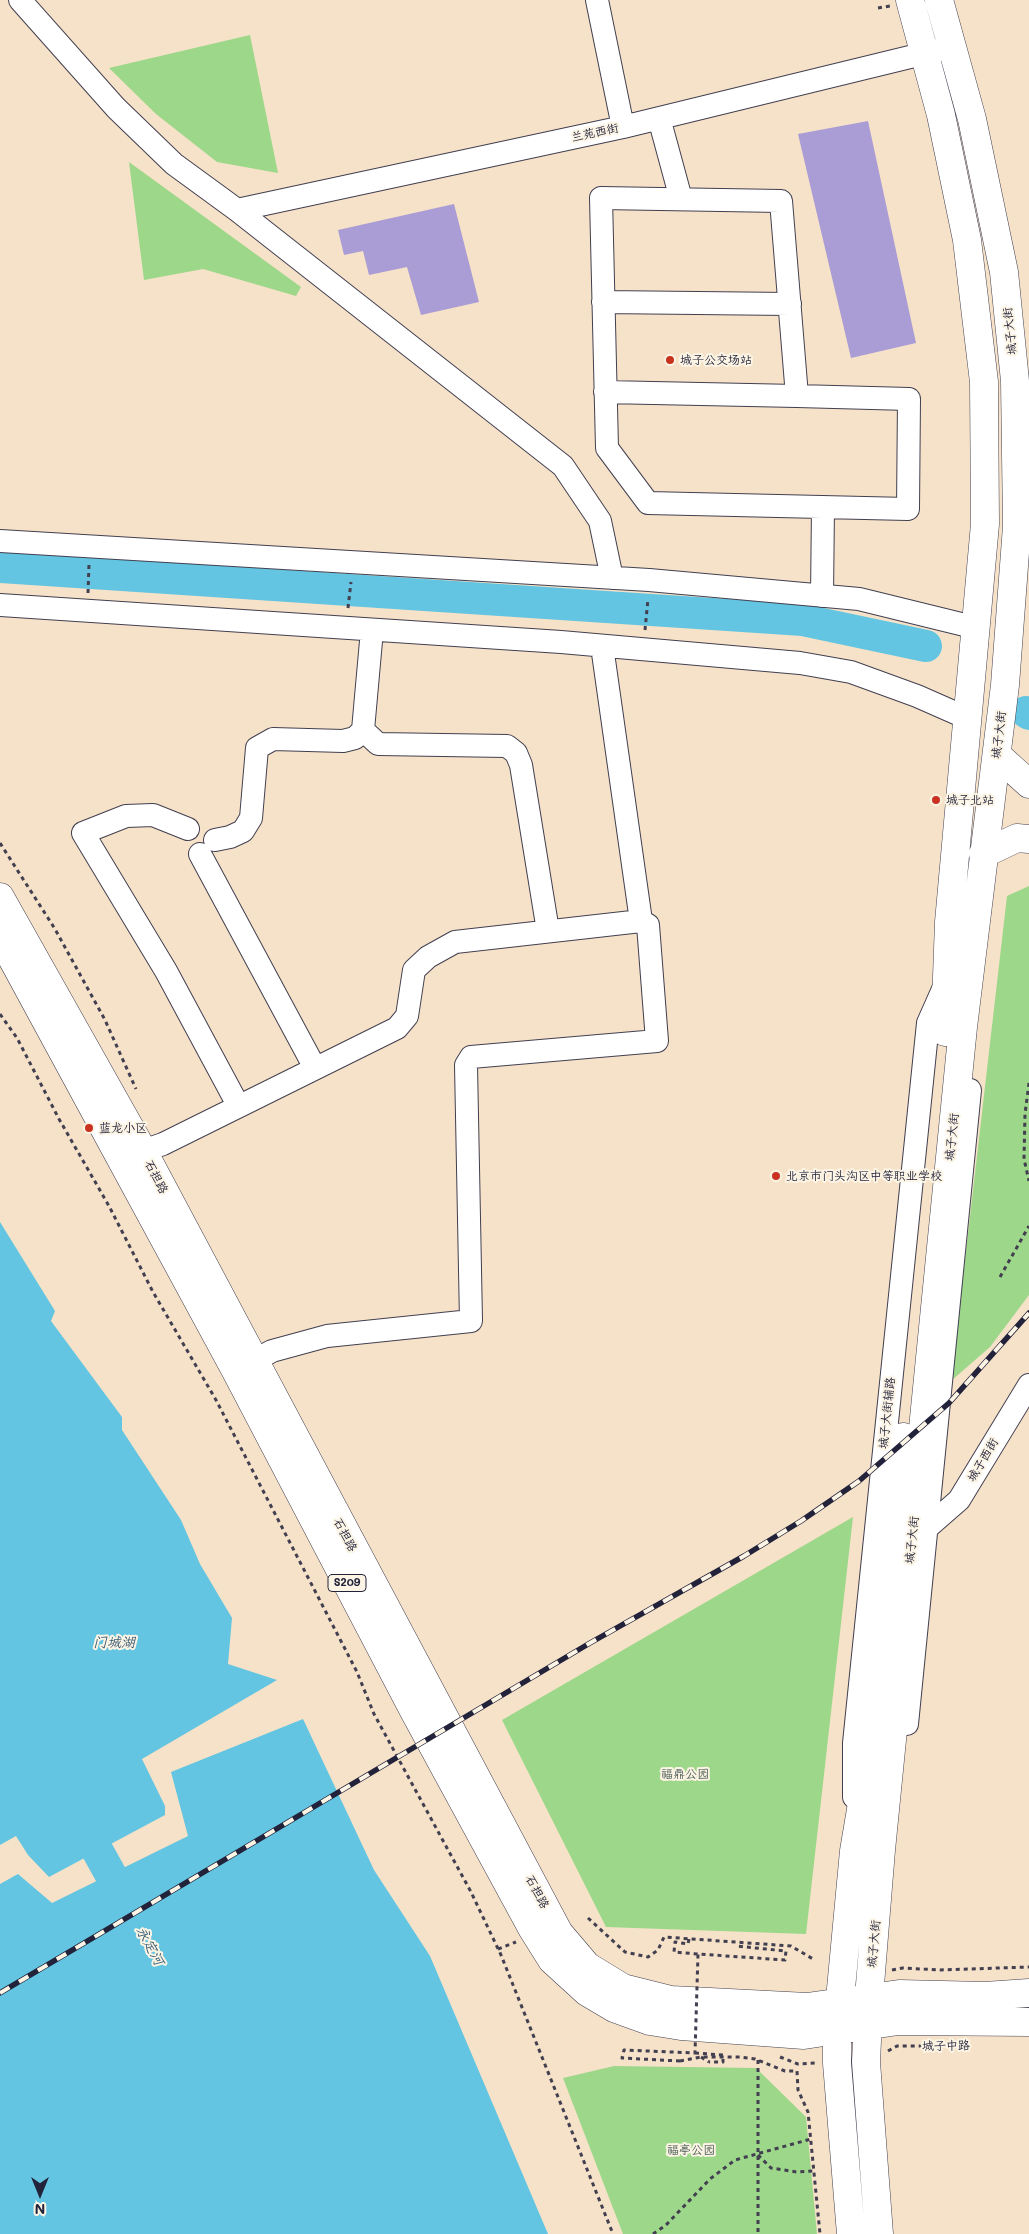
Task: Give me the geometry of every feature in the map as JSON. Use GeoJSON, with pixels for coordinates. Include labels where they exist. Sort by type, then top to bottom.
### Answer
{"type":"FeatureCollection","features":[{"type":"Feature","properties":{"kind":"main road"},"geometry":{"type":"LineString","coordinates":[[910,0],[938,50]]}},
{"type":"Feature","properties":{"kind":"main road"},"geometry":{"type":"LineString","coordinates":[[938,50],[939,0]]}},
{"type":"Feature","properties":{"kind":"main road","name":"城子大街"},"geometry":{"type":"LineString","coordinates":[[879,2234],[866,2062],[869,1997],[957,982],[949,922],[985,524],[984,382],[967,240],[941,115],[938,50]]}},
{"type":"Feature","properties":{"kind":"main road","name":"城子大街"},"geometry":{"type":"LineString","coordinates":[[851,2234],[837,2063],[837,2031],[854,1850],[870,1756],[946,1023],[957,982],[983,854],[997,755],[1017,526],[1015,381],[1004,272],[972,119],[938,50]]}},
{"type":"Feature","properties":{"kind":"main road"},"geometry":{"type":"LineString","coordinates":[[997,755],[1029,784]]}},
{"type":"Feature","properties":{"kind":"main road"},"geometry":{"type":"LineString","coordinates":[[983,854],[1017,838],[1029,839]]}},
{"type":"Feature","properties":{"kind":"main road","name":"石担路"},"geometry":{"type":"LineString","coordinates":[[0,897],[142,1151],[244,1365],[409,1702],[532,1928],[552,1960],[587,1992],[614,2008],[650,2020],[681,2026],[804,2035],[837,2031],[868,2024]]}},
{"type":"Feature","properties":{"kind":"main road","name":"石担路"},"geometry":{"type":"LineString","coordinates":[[0,936],[244,1365],[559,1933],[587,1966],[623,1988],[670,2000],[807,2007],[869,1997]]}},
{"type":"Feature","properties":{"kind":"main road"},"geometry":{"type":"LineString","coordinates":[[869,1997],[899,1994],[985,1996],[1029,1993]]}},
{"type":"Feature","properties":{"kind":"main road","name":"城子中路"},"geometry":{"type":"LineString","coordinates":[[868,2024],[898,2021],[1029,2022]]}},
{"type":"Feature","properties":{"kind":"street"},"geometry":{"type":"LineString","coordinates":[[20,0],[116,108],[174,164],[237,210],[564,466],[600,521],[612,578]]}},
{"type":"Feature","properties":{"kind":"street"},"geometry":{"type":"LineString","coordinates":[[597,0],[623,126]]}},
{"type":"Feature","properties":{"kind":"street","name":"兰苑西街"},"geometry":{"type":"LineString","coordinates":[[237,210],[659,118],[938,50]]}},
{"type":"Feature","properties":{"kind":"street"},"geometry":{"type":"LineString","coordinates":[[659,118],[681,199]]}},
{"type":"Feature","properties":{"kind":"street"},"geometry":{"type":"LineString","coordinates":[[605,392],[909,399],[908,509],[648,503],[607,448],[605,392],[601,198],[781,201],[797,396]]}},
{"type":"Feature","properties":{"kind":"street"},"geometry":{"type":"LineString","coordinates":[[603,302],[790,304]]}},
{"type":"Feature","properties":{"kind":"street"},"geometry":{"type":"LineString","coordinates":[[822,596],[823,507]]}},
{"type":"Feature","properties":{"kind":"street"},"geometry":{"type":"LineString","coordinates":[[0,541],[649,580],[860,599],[977,628]]}},
{"type":"Feature","properties":{"kind":"street"},"geometry":{"type":"LineString","coordinates":[[0,605],[602,646],[800,663],[851,672],[917,696],[967,718]]}},
{"type":"Feature","properties":{"kind":"street"},"geometry":{"type":"LineString","coordinates":[[238,1105],[166,971],[83,833],[126,816],[153,815],[188,829],[185,843],[191,851],[207,847],[243,831],[250,818],[257,748],[273,739],[343,741],[356,738],[363,730],[372,630]]}},
{"type":"Feature","properties":{"kind":"street"},"geometry":{"type":"LineString","coordinates":[[602,646],[641,921]]}},
{"type":"Feature","properties":{"kind":"street"},"geometry":{"type":"LineString","coordinates":[[363,730],[378,744],[507,746],[516,754],[521,765],[548,931]]}},
{"type":"Feature","properties":{"kind":"street"},"geometry":{"type":"LineString","coordinates":[[207,847],[315,1068]]}},
{"type":"Feature","properties":{"kind":"street"},"geometry":{"type":"LineString","coordinates":[[142,1151],[163,1144],[238,1105],[397,1028],[407,1016],[414,970],[428,956],[455,942],[641,921],[648,925],[657,1041],[471,1057],[466,1065],[471,1321],[328,1336],[272,1351],[244,1365]]}},
{"type":"Feature","properties":{"kind":"street"},"geometry":{"type":"LineString","coordinates":[[881,1850],[904,1757],[978,1017],[957,982]]}},
{"type":"Feature","properties":{"kind":"street","name":"城子西街"},"geometry":{"type":"LineString","coordinates":[[928,1527],[959,1500],[1029,1385]]}},
{"type":"Feature","properties":{"kind":"path"},"geometry":{"type":"LineString","coordinates":[[88,611],[89,547]]}},
{"type":"Feature","properties":{"kind":"path"},"geometry":{"type":"LineString","coordinates":[[347,628],[352,563]]}},
{"type":"Feature","properties":{"kind":"path"},"geometry":{"type":"LineString","coordinates":[[644,650],[649,580]]}},
{"type":"Feature","properties":{"kind":"path"},"geometry":{"type":"LineString","coordinates":[[0,843],[55,929],[101,1012],[139,1094]]}},
{"type":"Feature","properties":{"kind":"path"},"geometry":{"type":"LineString","coordinates":[[0,1014],[17,1038],[109,1206],[153,1292],[216,1400],[357,1672],[374,1714],[471,1892],[498,1949],[613,2234]]}},
{"type":"Feature","properties":{"kind":"path"},"geometry":{"type":"LineString","coordinates":[[1029,1083],[1025,1114],[1024,1159],[1029,1181]]}},
{"type":"Feature","properties":{"kind":"path"},"geometry":{"type":"LineString","coordinates":[[1000,1277],[1029,1226]]}},
{"type":"Feature","properties":{"kind":"path"},"geometry":{"type":"LineString","coordinates":[[588,1918],[625,1952],[648,1957],[658,1950],[664,1938],[689,1941]]}},
{"type":"Feature","properties":{"kind":"path"},"geometry":{"type":"LineString","coordinates":[[498,1949],[520,1940]]}},
{"type":"Feature","properties":{"kind":"path"},"geometry":{"type":"LineString","coordinates":[[734,1941],[736,1946],[786,1950],[785,1960],[674,1952],[675,1942],[734,1941],[791,1946],[813,1959]]}},
{"type":"Feature","properties":{"kind":"path"},"geometry":{"type":"LineString","coordinates":[[694,2053],[698,1954]]}},
{"type":"Feature","properties":{"kind":"path"},"geometry":{"type":"LineString","coordinates":[[694,1980],[704,1980]]}},
{"type":"Feature","properties":{"kind":"path","name":"城子中路"},"geometry":{"type":"LineString","coordinates":[[866,2062],[896,2046],[936,2046]]}},
{"type":"Feature","properties":{"kind":"path"},"geometry":{"type":"LineString","coordinates":[[701,2057],[710,2062],[722,2062],[722,2055],[624,2050],[622,2058],[680,2060],[701,2057],[740,2057],[758,2060],[785,2070],[797,2071],[798,2090],[808,2112],[820,2234]]}},
{"type":"Feature","properties":{"kind":"path"},"geometry":{"type":"LineString","coordinates":[[758,2060],[758,2234]]}},
{"type":"Feature","properties":{"kind":"path"},"geometry":{"type":"LineString","coordinates":[[653,2234],[666,2225],[716,2174],[735,2160],[811,2139]]}},
{"type":"Feature","properties":{"kind":"path"},"geometry":{"type":"LineString","coordinates":[[757,2155],[771,2168],[797,2172],[814,2171]]}},
{"type":"Feature","properties":{"kind":"green space"},"geometry":{"type":"Polygon","coordinates":[[[250,35],[278,173],[217,162],[156,114],[109,68],[250,35]]]}},
{"type":"Feature","properties":{"kind":"green space"},"geometry":{"type":"Polygon","coordinates":[[[129,162],[301,287],[296,296],[203,269],[144,280],[129,162]]]}},
{"type":"Feature","properties":{"kind":"green space"},"geometry":{"type":"Polygon","coordinates":[[[1029,886],[1029,1295],[990,1347],[951,1381],[1007,896],[1029,886]]]}},
{"type":"Feature","properties":{"kind":"green space","name":"福鼎公园"},"geometry":{"type":"Polygon","coordinates":[[[853,1517],[806,1934],[606,1927],[502,1720],[853,1517]]]}},
{"type":"Feature","properties":{"kind":"green space","name":"福亭公园"},"geometry":{"type":"Polygon","coordinates":[[[614,2066],[756,2068],[806,2117],[817,2234],[623,2234],[563,2078],[614,2066]]]}},
{"type":"Feature","properties":{"kind":"water","name":"门城湖"},"geometry":{"type":"Polygon","coordinates":[[[0,1222],[55,1311],[51,1321],[122,1417],[122,1430],[181,1520],[200,1564],[232,1618],[228,1664],[277,1680],[142,1759],[165,1806],[165,1815],[49,1877],[28,1855],[16,1836],[0,1845],[0,1222]]]}},
{"type":"Feature","properties":{"kind":"water"},"geometry":{"type":"Polygon","coordinates":[[[303,1719],[374,1870],[430,1956],[548,2234],[0,2234],[0,1884],[18,1874],[52,1903],[188,1836],[171,1772],[303,1719]]]}},
{"type":"Feature","properties":{"kind":"building"},"geometry":{"type":"Polygon","coordinates":[[[868,121],[916,343],[851,358],[798,134],[868,121]]]}},
{"type":"Feature","properties":{"kind":"building"},"geometry":{"type":"Polygon","coordinates":[[[454,204],[479,302],[421,315],[407,267],[369,275],[363,251],[344,255],[338,230],[454,204]]]}},
{"type":"Feature","properties":{"kind":"waterway"},"geometry":{"type":"LineString","coordinates":[[0,567],[803,620],[926,646]]}},
{"type":"Feature","properties":{"kind":"waterway","name":"永定河"},"geometry":{"type":"LineString","coordinates":[[76,1812],[132,1913]]}},
{"type":"Feature","properties":{"kind":"railway"},"geometry":{"type":"LineString","coordinates":[[0,1993],[590,1643],[744,1556],[801,1521],[859,1481],[949,1403],[1029,1313]]}},
{"type":"Feature","properties":{"kind":"place","name":"城子公交场站"},"geometry":{"type":"Point","coordinates":[670,360]}},
{"type":"Feature","properties":{"kind":"place","name":"城子北站"},"geometry":{"type":"Point","coordinates":[936,800]}},
{"type":"Feature","properties":{"kind":"place","name":"蓝龙小区"},"geometry":{"type":"Point","coordinates":[89,1128]}},
{"type":"Feature","properties":{"kind":"place","name":"北京市门头沟区中等职业学校"},"geometry":{"type":"Point","coordinates":[776,1176]}}]}
